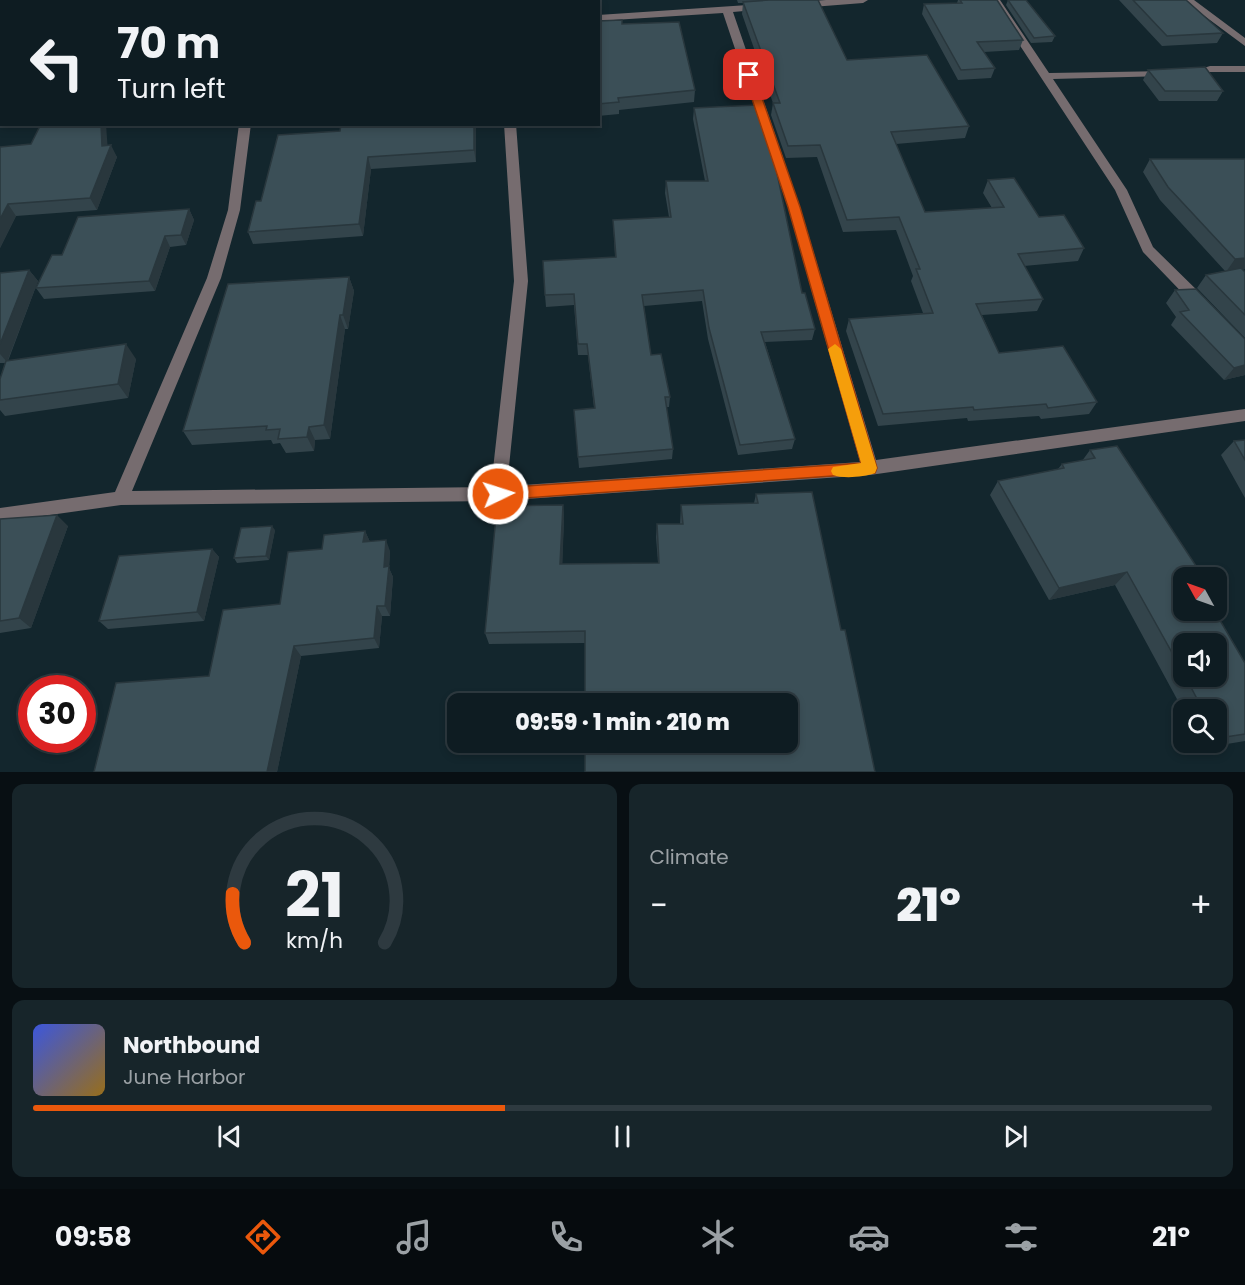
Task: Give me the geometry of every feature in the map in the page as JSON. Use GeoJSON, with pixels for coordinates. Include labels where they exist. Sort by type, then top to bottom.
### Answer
{"type":"FeatureCollection","features":[{"type":"Feature","properties":{"kind":"street"},"geometry":{"type":"LineString","coordinates":[[793,5],[862,0]]}},
{"type":"Feature","properties":{"kind":"street"},"geometry":{"type":"LineString","coordinates":[[995,0],[1121,190],[1148,249],[1207,309]]}},
{"type":"Feature","properties":{"kind":"street"},"geometry":{"type":"LineString","coordinates":[[1188,0],[1245,43]]}},
{"type":"Feature","properties":{"kind":"street"},"geometry":{"type":"LineString","coordinates":[[600,18],[771,6]]}},
{"type":"Feature","properties":{"kind":"street"},"geometry":{"type":"LineString","coordinates":[[727,9],[794,207],[870,468]]}},
{"type":"Feature","properties":{"kind":"street"},"geometry":{"type":"LineString","coordinates":[[1046,76],[1194,74],[1210,69],[1245,69]]}},
{"type":"Feature","properties":{"kind":"street"},"geometry":{"type":"LineString","coordinates":[[121,498],[214,278],[234,210],[245,126]]}},
{"type":"Feature","properties":{"kind":"street"},"geometry":{"type":"LineString","coordinates":[[498,494],[521,281],[510,126]]}},
{"type":"Feature","properties":{"kind":"street"},"geometry":{"type":"LineString","coordinates":[[0,515],[121,498],[498,494],[870,468],[1245,415]]}},
{"type":"Feature","properties":{"kind":"building"},"geometry":{"type":"Polygon","coordinates":[[[818,0],[847,60],[927,55],[969,126],[891,132],[925,212],[1004,207],[988,180],[1014,178],[1039,217],[1064,215],[1084,248],[1018,254],[1043,299],[976,304],[999,353],[1063,346],[1097,402],[1048,408],[1046,404],[883,414],[849,319],[933,313],[916,269],[920,269],[899,217],[847,220],[820,145],[788,146],[773,103],[780,103],[743,2],[818,0]]]}},
{"type":"Feature","properties":{"kind":"building"},"geometry":{"type":"Polygon","coordinates":[[[960,0],[997,0],[1023,40],[977,42],[995,68],[961,70],[924,4],[962,3],[960,0]]]}},
{"type":"Feature","properties":{"kind":"building"},"geometry":{"type":"Polygon","coordinates":[[[1008,0],[1026,0],[1055,36],[1034,38],[1008,0]]]}},
{"type":"Feature","properties":{"kind":"building"},"geometry":{"type":"Polygon","coordinates":[[[1133,0],[1186,0],[1223,33],[1167,36],[1133,0]]]}},
{"type":"Feature","properties":{"kind":"building"},"geometry":{"type":"Polygon","coordinates":[[[622,20],[622,24],[679,22],[695,90],[618,98],[619,102],[600,104],[600,21],[622,20]]]}},
{"type":"Feature","properties":{"kind":"building"},"geometry":{"type":"Polygon","coordinates":[[[1205,67],[1223,91],[1165,91],[1148,70],[1205,67]]]}},
{"type":"Feature","properties":{"kind":"building"},"geometry":{"type":"Polygon","coordinates":[[[757,105],[772,149],[802,293],[805,293],[815,329],[761,332],[795,439],[740,445],[709,328],[703,290],[642,295],[651,355],[661,354],[670,397],[665,397],[673,449],[578,457],[574,410],[595,408],[587,344],[578,344],[574,294],[545,295],[543,261],[616,257],[613,220],[671,217],[666,181],[708,181],[694,108],[757,105]]]}},
{"type":"Feature","properties":{"kind":"building"},"geometry":{"type":"Polygon","coordinates":[[[40,126],[101,126],[102,146],[111,145],[90,198],[8,204],[0,219],[0,147],[31,144],[40,126]]]}},
{"type":"Feature","properties":{"kind":"building"},"geometry":{"type":"Polygon","coordinates":[[[341,126],[474,126],[474,150],[368,157],[359,224],[248,232],[256,201],[261,201],[278,135],[340,131],[341,126]]]}},
{"type":"Feature","properties":{"kind":"building"},"geometry":{"type":"Polygon","coordinates":[[[1150,159],[1245,159],[1245,258],[1235,259],[1168,187],[1150,159]]]}},
{"type":"Feature","properties":{"kind":"building"},"geometry":{"type":"Polygon","coordinates":[[[189,209],[181,235],[165,236],[149,281],[36,288],[52,255],[62,255],[78,217],[189,209]]]}},
{"type":"Feature","properties":{"kind":"building"},"geometry":{"type":"Polygon","coordinates":[[[1241,268],[1245,272],[1245,315],[1206,275],[1241,268]]]}},
{"type":"Feature","properties":{"kind":"building"},"geometry":{"type":"Polygon","coordinates":[[[29,270],[0,344],[0,273],[29,270]]]}},
{"type":"Feature","properties":{"kind":"building"},"geometry":{"type":"Polygon","coordinates":[[[349,277],[343,315],[340,315],[324,425],[309,427],[307,437],[278,439],[280,429],[266,430],[267,426],[183,431],[228,284],[349,277]]]}},
{"type":"Feature","properties":{"kind":"building"},"geometry":{"type":"Polygon","coordinates":[[[1196,289],[1245,339],[1245,365],[1234,368],[1180,312],[1189,310],[1175,290],[1196,289]]]}},
{"type":"Feature","properties":{"kind":"building"},"geometry":{"type":"Polygon","coordinates":[[[126,344],[118,384],[0,400],[0,379],[6,361],[126,344]]]}},
{"type":"Feature","properties":{"kind":"building"},"geometry":{"type":"Polygon","coordinates":[[[1245,440],[1245,460],[1234,441],[1245,440]]]}},
{"type":"Feature","properties":{"kind":"building"},"geometry":{"type":"Polygon","coordinates":[[[1117,446],[1197,567],[1173,567],[1173,621],[1220,621],[1245,663],[1245,734],[1227,737],[1227,699],[1197,699],[1191,687],[1227,687],[1227,633],[1173,633],[1173,654],[1127,572],[1059,588],[998,481],[1064,468],[1062,464],[1095,458],[1090,450],[1117,446]]]}},
{"type":"Feature","properties":{"kind":"building"},"geometry":{"type":"Polygon","coordinates":[[[812,492],[841,630],[845,630],[875,772],[585,772],[585,753],[798,753],[798,693],[585,693],[585,631],[485,633],[497,506],[563,505],[560,564],[659,563],[657,524],[683,524],[681,505],[758,503],[756,494],[812,492]]]}},
{"type":"Feature","properties":{"kind":"building"},"geometry":{"type":"Polygon","coordinates":[[[57,515],[19,618],[0,621],[0,519],[57,515]]]}},
{"type":"Feature","properties":{"kind":"building"},"geometry":{"type":"Polygon","coordinates":[[[272,526],[266,556],[234,558],[241,528],[272,526]]]}},
{"type":"Feature","properties":{"kind":"building"},"geometry":{"type":"Polygon","coordinates":[[[365,531],[363,542],[386,540],[384,567],[389,566],[385,606],[377,606],[374,638],[294,646],[267,772],[94,772],[116,683],[209,676],[223,610],[280,604],[288,552],[322,549],[324,535],[365,531]]]}},
{"type":"Feature","properties":{"kind":"building"},"geometry":{"type":"Polygon","coordinates":[[[212,549],[197,612],[99,621],[119,556],[212,549]]]}},
{"type":"Feature","properties":{"kind":"slow traffic"},"geometry":{"type":"LineString","coordinates":[[835,349],[870,468],[838,471]]}},
{"type":"Feature","properties":{"kind":"route"},"geometry":{"type":"LineString","coordinates":[[498,494],[870,468],[794,207],[749,75]]}}]}
